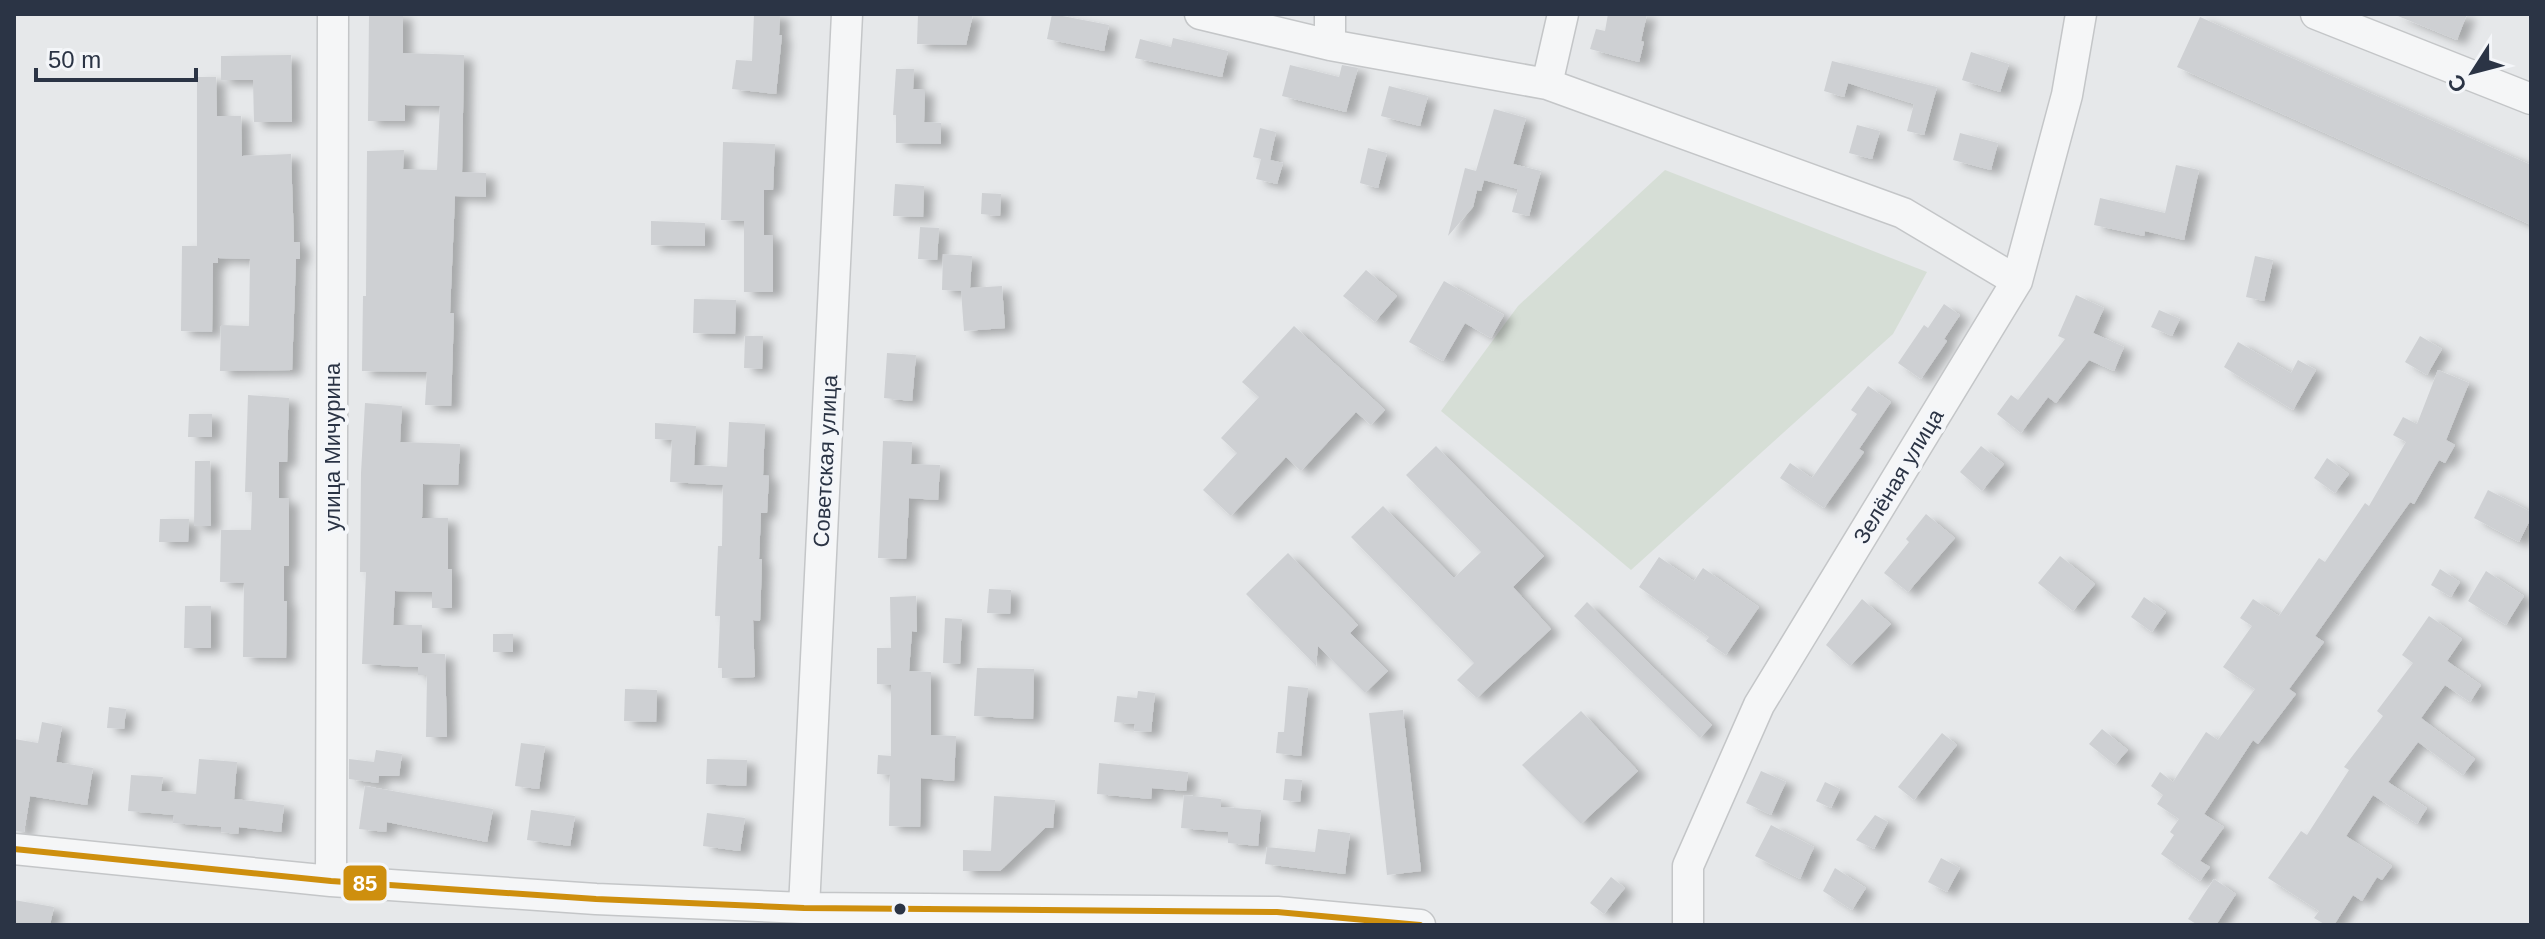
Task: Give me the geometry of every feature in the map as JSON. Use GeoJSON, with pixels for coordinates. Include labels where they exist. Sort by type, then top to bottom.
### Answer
{"type":"FeatureCollection","features":[{"type":"Feature","properties":{"kind":"street","name":"улица Мичурина"},"geometry":{"type":"LineString","coordinates":[[331,881],[333,14]]}},
{"type":"Feature","properties":{"kind":"street","name":"Советская улица"},"geometry":{"type":"LineString","coordinates":[[804,908],[847,14]]}},
{"type":"Feature","properties":{"kind":"street"},"geometry":{"type":"LineString","coordinates":[[1200,14],[1330,45],[1547,84],[1903,213],[2017,281]]}},
{"type":"Feature","properties":{"kind":"street"},"geometry":{"type":"LineString","coordinates":[[1330,14],[1330,45]]}},
{"type":"Feature","properties":{"kind":"street"},"geometry":{"type":"LineString","coordinates":[[1547,84],[1563,14]]}},
{"type":"Feature","properties":{"kind":"street","name":"Зелёная улица"},"geometry":{"type":"LineString","coordinates":[[1688,925],[1688,866],[1759,705],[2017,281],[2067,95],[2081,14]]}},
{"type":"Feature","properties":{"kind":"street"},"geometry":{"type":"LineString","coordinates":[[2316,14],[2531,99]]}},
{"type":"Feature","properties":{"kind":"street"},"geometry":{"type":"LineString","coordinates":[[14,849],[331,881],[596,899],[804,908],[1277,912],[1420,925]]}},
{"type":"Feature","properties":{"kind":"shaded area"},"geometry":{"type":"Polygon","coordinates":[[[1665,170],[1927,272],[1893,334],[1631,570],[1441,411],[1518,306],[1665,170]]]}},
{"type":"Feature","properties":{"kind":"building"},"geometry":{"type":"Polygon","coordinates":[[[369,14],[403,14],[403,53],[464,55],[462,172],[486,173],[486,197],[455,196],[450,313],[454,313],[451,406],[425,405],[427,372],[362,371],[367,151],[404,150],[403,169],[437,170],[440,106],[405,105],[405,121],[368,121],[369,14]]]}},
{"type":"Feature","properties":{"kind":"building"},"geometry":{"type":"Polygon","coordinates":[[[754,14],[780,14],[779,35],[782,35],[776,94],[732,89],[736,60],[752,61],[754,14]]]}},
{"type":"Feature","properties":{"kind":"building"},"geometry":{"type":"Polygon","coordinates":[[[918,14],[973,14],[966,45],[917,44],[918,14]]]}},
{"type":"Feature","properties":{"kind":"building"},"geometry":{"type":"Polygon","coordinates":[[[1052,14],[1109,25],[1104,51],[1047,39],[1052,14]]]}},
{"type":"Feature","properties":{"kind":"building"},"geometry":{"type":"Polygon","coordinates":[[[1608,14],[1647,14],[1639,62],[1590,49],[1596,29],[1605,31],[1608,14]]]}},
{"type":"Feature","properties":{"kind":"building"},"geometry":{"type":"Polygon","coordinates":[[[2393,14],[2467,14],[2457,40],[2393,14]]]}},
{"type":"Feature","properties":{"kind":"building"},"geometry":{"type":"Polygon","coordinates":[[[2200,17],[2531,165],[2531,225],[2177,67],[2200,17]]]}},
{"type":"Feature","properties":{"kind":"building"},"geometry":{"type":"Polygon","coordinates":[[[1173,38],[1228,51],[1222,77],[1135,58],[1140,39],[1171,47],[1173,38]]]}},
{"type":"Feature","properties":{"kind":"building"},"geometry":{"type":"Polygon","coordinates":[[[1971,52],[2009,64],[2000,92],[1962,80],[1971,52]]]}},
{"type":"Feature","properties":{"kind":"building"},"geometry":{"type":"Polygon","coordinates":[[[291,55],[292,122],[254,122],[253,80],[221,80],[221,56],[291,55]]]}},
{"type":"Feature","properties":{"kind":"building"},"geometry":{"type":"Polygon","coordinates":[[[1832,61],[1937,87],[1924,135],[1907,131],[1914,104],[1848,83],[1844,97],[1824,91],[1832,61]]]}},
{"type":"Feature","properties":{"kind":"building"},"geometry":{"type":"Polygon","coordinates":[[[1290,65],[1339,77],[1342,65],[1358,68],[1346,112],[1282,96],[1290,65]]]}},
{"type":"Feature","properties":{"kind":"building"},"geometry":{"type":"Polygon","coordinates":[[[896,69],[914,69],[913,89],[925,89],[924,122],[941,123],[941,144],[896,143],[896,115],[893,115],[896,69]]]}},
{"type":"Feature","properties":{"kind":"building"},"geometry":{"type":"Polygon","coordinates":[[[197,77],[216,77],[217,116],[241,116],[242,156],[291,154],[294,242],[300,242],[300,259],[296,259],[292,370],[220,371],[221,325],[249,326],[250,259],[218,258],[218,263],[213,263],[212,332],[181,331],[182,246],[197,246],[197,77]]]}},
{"type":"Feature","properties":{"kind":"building"},"geometry":{"type":"Polygon","coordinates":[[[1389,86],[1428,96],[1420,126],[1381,116],[1389,86]]]}},
{"type":"Feature","properties":{"kind":"building"},"geometry":{"type":"Polygon","coordinates":[[[1494,109],[1526,118],[1513,164],[1541,171],[1529,216],[1512,212],[1518,189],[1484,180],[1481,191],[1477,190],[1473,207],[1448,236],[1465,168],[1476,171],[1494,109]]]}},
{"type":"Feature","properties":{"kind":"building"},"geometry":{"type":"Polygon","coordinates":[[[1857,125],[1880,131],[1872,159],[1849,153],[1857,125]]]}},
{"type":"Feature","properties":{"kind":"building"},"geometry":{"type":"Polygon","coordinates":[[[1260,128],[1276,132],[1270,160],[1283,163],[1277,184],[1256,179],[1261,159],[1253,157],[1260,128]]]}},
{"type":"Feature","properties":{"kind":"building"},"geometry":{"type":"Polygon","coordinates":[[[1960,133],[1998,143],[1991,170],[1953,160],[1960,133]]]}},
{"type":"Feature","properties":{"kind":"building"},"geometry":{"type":"Polygon","coordinates":[[[723,142],[775,144],[773,190],[764,190],[764,235],[773,235],[773,292],[744,292],[744,221],[721,220],[723,142]]]}},
{"type":"Feature","properties":{"kind":"building"},"geometry":{"type":"Polygon","coordinates":[[[1368,148],[1387,153],[1378,188],[1360,183],[1368,148]]]}},
{"type":"Feature","properties":{"kind":"building"},"geometry":{"type":"Polygon","coordinates":[[[2176,165],[2199,170],[2184,240],[2145,231],[2144,236],[2094,225],[2100,198],[2165,213],[2176,165]]]}},
{"type":"Feature","properties":{"kind":"building"},"geometry":{"type":"Polygon","coordinates":[[[895,184],[924,186],[923,217],[893,216],[895,184]]]}},
{"type":"Feature","properties":{"kind":"building"},"geometry":{"type":"Polygon","coordinates":[[[982,193],[1001,194],[1000,216],[981,214],[982,193]]]}},
{"type":"Feature","properties":{"kind":"building"},"geometry":{"type":"Polygon","coordinates":[[[651,221],[705,223],[705,246],[651,245],[651,221]]]}},
{"type":"Feature","properties":{"kind":"building"},"geometry":{"type":"Polygon","coordinates":[[[920,227],[939,228],[937,260],[918,259],[920,227]]]}},
{"type":"Feature","properties":{"kind":"building"},"geometry":{"type":"Polygon","coordinates":[[[943,254],[972,256],[970,288],[1002,286],[1005,328],[964,331],[961,291],[942,290],[943,254]]]}},
{"type":"Feature","properties":{"kind":"building"},"geometry":{"type":"Polygon","coordinates":[[[2255,256],[2273,260],[2264,301],[2246,297],[2255,256]]]}},
{"type":"Feature","properties":{"kind":"building"},"geometry":{"type":"Polygon","coordinates":[[[1366,270],[1397,296],[1375,322],[1343,296],[1366,270]]]}},
{"type":"Feature","properties":{"kind":"building"},"geometry":{"type":"Polygon","coordinates":[[[1444,281],[1504,315],[1491,338],[1465,323],[1443,361],[1409,342],[1444,281]]]}},
{"type":"Feature","properties":{"kind":"building"},"geometry":{"type":"Polygon","coordinates":[[[2076,295],[2104,308],[2093,333],[2124,347],[2114,371],[2089,360],[2056,403],[2048,397],[2021,433],[1997,414],[2011,395],[2018,400],[2065,339],[2058,336],[2076,295]]]}},
{"type":"Feature","properties":{"kind":"building"},"geometry":{"type":"Polygon","coordinates":[[[694,299],[736,300],[735,334],[693,333],[694,299]]]}},
{"type":"Feature","properties":{"kind":"building"},"geometry":{"type":"Polygon","coordinates":[[[1944,304],[1960,315],[1944,339],[1947,341],[1921,379],[1898,363],[1924,325],[1928,328],[1944,304]]]}},
{"type":"Feature","properties":{"kind":"building"},"geometry":{"type":"Polygon","coordinates":[[[2159,310],[2180,319],[2172,336],[2151,327],[2159,310]]]}},
{"type":"Feature","properties":{"kind":"building"},"geometry":{"type":"Polygon","coordinates":[[[1294,326],[1385,410],[1371,425],[1356,412],[1301,471],[1286,457],[1231,516],[1203,490],[1237,453],[1221,438],[1259,397],[1242,382],[1294,326]]]}},
{"type":"Feature","properties":{"kind":"building"},"geometry":{"type":"Polygon","coordinates":[[[745,336],[763,336],[762,369],[744,368],[745,336]]]}},
{"type":"Feature","properties":{"kind":"building"},"geometry":{"type":"Polygon","coordinates":[[[2420,336],[2442,349],[2427,375],[2405,362],[2420,336]]]}},
{"type":"Feature","properties":{"kind":"building"},"geometry":{"type":"Polygon","coordinates":[[[2238,342],[2291,373],[2298,360],[2316,370],[2293,410],[2224,367],[2238,342]]]}},
{"type":"Feature","properties":{"kind":"building"},"geometry":{"type":"Polygon","coordinates":[[[887,353],[916,355],[912,401],[884,398],[887,353]]]}},
{"type":"Feature","properties":{"kind":"building"},"geometry":{"type":"Polygon","coordinates":[[[2438,370],[2469,383],[2446,440],[2455,445],[2445,463],[2439,460],[2414,504],[2410,502],[2315,636],[2324,642],[2289,689],[2296,694],[2258,744],[2253,740],[2204,814],[2224,827],[2200,861],[2210,867],[2200,881],[2161,854],[2174,835],[2170,832],[2179,819],[2157,804],[2163,795],[2151,786],[2160,772],[2173,782],[2206,732],[2218,740],[2255,689],[2223,667],[2252,626],[2240,618],[2253,599],[2279,616],[2319,558],[2325,562],[2365,503],[2369,506],[2406,442],[2393,435],[2403,417],[2417,424],[2438,370]]]}},
{"type":"Feature","properties":{"kind":"building"},"geometry":{"type":"Polygon","coordinates":[[[1868,386],[1891,402],[1859,449],[1864,452],[1824,508],[1780,478],[1790,463],[1812,478],[1857,414],[1851,410],[1868,386]]]}},
{"type":"Feature","properties":{"kind":"building"},"geometry":{"type":"Polygon","coordinates":[[[248,395],[289,398],[287,462],[279,462],[279,498],[289,499],[289,566],[284,566],[286,658],[243,657],[244,583],[220,582],[221,530],[251,530],[252,492],[245,492],[248,395]]]}},
{"type":"Feature","properties":{"kind":"building"},"geometry":{"type":"Polygon","coordinates":[[[365,403],[402,406],[400,442],[460,444],[458,485],[423,484],[422,518],[448,518],[452,608],[432,608],[432,592],[395,591],[393,625],[422,625],[422,653],[445,654],[447,737],[426,737],[427,675],[418,675],[418,667],[362,664],[366,572],[360,572],[361,473],[365,403]]]}},
{"type":"Feature","properties":{"kind":"building"},"geometry":{"type":"Polygon","coordinates":[[[189,414],[212,414],[212,437],[188,437],[189,414]]]}},
{"type":"Feature","properties":{"kind":"building"},"geometry":{"type":"Polygon","coordinates":[[[729,422],[765,424],[763,475],[769,476],[767,513],[761,513],[760,621],[753,620],[755,677],[722,678],[722,668],[718,668],[720,616],[715,616],[718,546],[722,546],[723,485],[670,482],[672,440],[655,439],[655,423],[696,426],[694,465],[727,467],[729,422]]]}},
{"type":"Feature","properties":{"kind":"building"},"geometry":{"type":"Polygon","coordinates":[[[883,441],[912,442],[911,464],[940,465],[938,500],[909,498],[906,559],[878,558],[883,441]]]}},
{"type":"Feature","properties":{"kind":"building"},"geometry":{"type":"Polygon","coordinates":[[[1436,446],[1544,556],[1513,587],[1551,629],[1477,698],[1457,680],[1474,663],[1351,537],[1383,506],[1454,578],[1481,552],[1406,475],[1436,446]]]}},
{"type":"Feature","properties":{"kind":"building"},"geometry":{"type":"Polygon","coordinates":[[[1981,446],[2004,464],[1982,491],[1960,472],[1981,446]]]}},
{"type":"Feature","properties":{"kind":"building"},"geometry":{"type":"Polygon","coordinates":[[[2327,458],[2349,474],[2335,493],[2314,478],[2327,458]]]}},
{"type":"Feature","properties":{"kind":"building"},"geometry":{"type":"Polygon","coordinates":[[[195,461],[210,461],[211,526],[194,526],[195,461]]]}},
{"type":"Feature","properties":{"kind":"building"},"geometry":{"type":"Polygon","coordinates":[[[2488,490],[2531,512],[2519,542],[2474,518],[2488,490]]]}},
{"type":"Feature","properties":{"kind":"building"},"geometry":{"type":"Polygon","coordinates":[[[1926,514],[1955,538],[1908,592],[1884,573],[1926,514]]]}},
{"type":"Feature","properties":{"kind":"building"},"geometry":{"type":"Polygon","coordinates":[[[160,519],[189,519],[188,542],[159,542],[160,519]]]}},
{"type":"Feature","properties":{"kind":"building"},"geometry":{"type":"Polygon","coordinates":[[[1288,553],[1358,625],[1350,633],[1388,671],[1365,693],[1318,646],[1316,666],[1246,594],[1288,553]]]}},
{"type":"Feature","properties":{"kind":"building"},"geometry":{"type":"Polygon","coordinates":[[[2060,556],[2095,584],[2073,611],[2038,583],[2060,556]]]}},
{"type":"Feature","properties":{"kind":"building"},"geometry":{"type":"Polygon","coordinates":[[[1659,557],[1694,581],[1703,568],[1759,607],[1726,655],[1706,641],[1709,637],[1639,587],[1659,557]]]}},
{"type":"Feature","properties":{"kind":"building"},"geometry":{"type":"Polygon","coordinates":[[[2440,569],[2460,582],[2451,597],[2431,585],[2440,569]]]}},
{"type":"Feature","properties":{"kind":"building"},"geometry":{"type":"Polygon","coordinates":[[[2486,571],[2524,596],[2506,625],[2468,601],[2486,571]]]}},
{"type":"Feature","properties":{"kind":"building"},"geometry":{"type":"Polygon","coordinates":[[[989,589],[1011,590],[1010,614],[987,613],[989,589]]]}},
{"type":"Feature","properties":{"kind":"building"},"geometry":{"type":"Polygon","coordinates":[[[916,596],[917,632],[912,631],[909,671],[931,672],[931,735],[956,736],[954,781],[921,778],[920,827],[889,826],[890,775],[877,774],[878,755],[891,756],[891,685],[877,684],[877,648],[891,648],[890,597],[916,596]]]}},
{"type":"Feature","properties":{"kind":"building"},"geometry":{"type":"Polygon","coordinates":[[[2144,597],[2166,612],[2152,632],[2131,617],[2144,597]]]}},
{"type":"Feature","properties":{"kind":"building"},"geometry":{"type":"Polygon","coordinates":[[[1862,599],[1891,624],[1850,666],[1826,645],[1862,599]]]}},
{"type":"Feature","properties":{"kind":"building"},"geometry":{"type":"Polygon","coordinates":[[[1587,602],[1712,725],[1700,738],[1574,616],[1587,602]]]}},
{"type":"Feature","properties":{"kind":"building"},"geometry":{"type":"Polygon","coordinates":[[[185,606],[211,606],[211,648],[184,648],[185,606]]]}},
{"type":"Feature","properties":{"kind":"building"},"geometry":{"type":"Polygon","coordinates":[[[2429,616],[2462,639],[2447,661],[2481,685],[2470,702],[2445,685],[2421,718],[2475,759],[2463,775],[2418,742],[2388,782],[2427,808],[2417,824],[2373,795],[2346,836],[2392,866],[2382,880],[2377,877],[2362,901],[2353,895],[2334,925],[2326,925],[2314,918],[2319,911],[2268,878],[2301,831],[2307,835],[2349,770],[2344,767],[2383,716],[2377,711],[2413,663],[2402,655],[2429,616]]]}},
{"type":"Feature","properties":{"kind":"building"},"geometry":{"type":"Polygon","coordinates":[[[945,618],[962,619],[960,664],[943,663],[945,618]]]}},
{"type":"Feature","properties":{"kind":"building"},"geometry":{"type":"Polygon","coordinates":[[[493,634],[513,634],[513,652],[493,652],[493,634]]]}},
{"type":"Feature","properties":{"kind":"building"},"geometry":{"type":"Polygon","coordinates":[[[977,668],[1034,669],[1033,719],[974,716],[977,668]]]}},
{"type":"Feature","properties":{"kind":"building"},"geometry":{"type":"Polygon","coordinates":[[[1288,686],[1308,688],[1301,756],[1276,753],[1278,732],[1284,732],[1288,686]]]}},
{"type":"Feature","properties":{"kind":"building"},"geometry":{"type":"Polygon","coordinates":[[[625,689],[657,690],[656,722],[624,721],[625,689]]]}},
{"type":"Feature","properties":{"kind":"building"},"geometry":{"type":"Polygon","coordinates":[[[1138,691],[1155,693],[1151,732],[1134,731],[1135,724],[1114,722],[1117,696],[1137,698],[1138,691]]]}},
{"type":"Feature","properties":{"kind":"building"},"geometry":{"type":"Polygon","coordinates":[[[109,707],[126,709],[124,729],[107,728],[109,707]]]}},
{"type":"Feature","properties":{"kind":"building"},"geometry":{"type":"Polygon","coordinates":[[[1403,710],[1421,871],[1387,875],[1369,713],[1403,710]]]}},
{"type":"Feature","properties":{"kind":"building"},"geometry":{"type":"Polygon","coordinates":[[[1581,711],[1638,771],[1581,824],[1522,765],[1581,711]]]}},
{"type":"Feature","properties":{"kind":"building"},"geometry":{"type":"Polygon","coordinates":[[[42,722],[62,726],[56,762],[93,768],[87,805],[30,796],[24,832],[14,831],[14,739],[38,743],[42,722]]]}},
{"type":"Feature","properties":{"kind":"building"},"geometry":{"type":"Polygon","coordinates":[[[2102,729],[2128,750],[2115,765],[2089,744],[2102,729]]]}},
{"type":"Feature","properties":{"kind":"building"},"geometry":{"type":"Polygon","coordinates":[[[1942,733],[1957,745],[1914,800],[1898,787],[1942,733]]]}},
{"type":"Feature","properties":{"kind":"building"},"geometry":{"type":"Polygon","coordinates":[[[521,743],[545,746],[539,789],[515,786],[521,743]]]}},
{"type":"Feature","properties":{"kind":"building"},"geometry":{"type":"Polygon","coordinates":[[[376,750],[402,754],[399,776],[379,776],[378,783],[349,779],[349,759],[374,762],[376,750]]]}},
{"type":"Feature","properties":{"kind":"building"},"geometry":{"type":"Polygon","coordinates":[[[199,759],[237,762],[234,799],[284,805],[281,832],[239,827],[238,834],[221,832],[221,827],[173,823],[174,815],[128,811],[131,775],[163,777],[161,791],[196,794],[199,759]]]}},
{"type":"Feature","properties":{"kind":"building"},"geometry":{"type":"Polygon","coordinates":[[[707,759],[747,760],[746,786],[706,784],[707,759]]]}},
{"type":"Feature","properties":{"kind":"building"},"geometry":{"type":"Polygon","coordinates":[[[1099,763],[1188,772],[1186,791],[1152,788],[1151,799],[1097,794],[1099,763]]]}},
{"type":"Feature","properties":{"kind":"building"},"geometry":{"type":"Polygon","coordinates":[[[1761,771],[1786,782],[1771,815],[1746,803],[1761,771]]]}},
{"type":"Feature","properties":{"kind":"building"},"geometry":{"type":"Polygon","coordinates":[[[1285,779],[1302,780],[1300,802],[1283,800],[1285,779]]]}},
{"type":"Feature","properties":{"kind":"building"},"geometry":{"type":"Polygon","coordinates":[[[1825,782],[1840,789],[1831,808],[1816,801],[1825,782]]]}},
{"type":"Feature","properties":{"kind":"building"},"geometry":{"type":"Polygon","coordinates":[[[365,786],[493,809],[487,842],[387,822],[386,832],[359,829],[365,786]]]}},
{"type":"Feature","properties":{"kind":"building"},"geometry":{"type":"Polygon","coordinates":[[[1184,795],[1221,799],[1221,807],[1261,810],[1258,846],[1228,843],[1228,832],[1181,828],[1184,795]]]}},
{"type":"Feature","properties":{"kind":"building"},"geometry":{"type":"Polygon","coordinates":[[[994,796],[1055,800],[1053,828],[1045,828],[1000,871],[963,871],[963,850],[991,851],[994,796]]]}},
{"type":"Feature","properties":{"kind":"building"},"geometry":{"type":"Polygon","coordinates":[[[531,810],[575,816],[570,846],[527,840],[531,810]]]}},
{"type":"Feature","properties":{"kind":"building"},"geometry":{"type":"Polygon","coordinates":[[[707,813],[745,818],[740,851],[703,846],[707,813]]]}},
{"type":"Feature","properties":{"kind":"building"},"geometry":{"type":"Polygon","coordinates":[[[1875,815],[1888,822],[1874,849],[1856,840],[1875,815]]]}},
{"type":"Feature","properties":{"kind":"building"},"geometry":{"type":"Polygon","coordinates":[[[1771,825],[1814,847],[1800,879],[1755,856],[1771,825]]]}},
{"type":"Feature","properties":{"kind":"building"},"geometry":{"type":"Polygon","coordinates":[[[1318,829],[1350,833],[1345,874],[1265,864],[1267,847],[1315,852],[1318,829]]]}},
{"type":"Feature","properties":{"kind":"building"},"geometry":{"type":"Polygon","coordinates":[[[1941,858],[1960,868],[1947,892],[1928,882],[1941,858]]]}},
{"type":"Feature","properties":{"kind":"building"},"geometry":{"type":"Polygon","coordinates":[[[1835,868],[1866,888],[1852,910],[1823,891],[1835,868]]]}},
{"type":"Feature","properties":{"kind":"building"},"geometry":{"type":"Polygon","coordinates":[[[1611,877],[1625,888],[1604,914],[1590,903],[1611,877]]]}},
{"type":"Feature","properties":{"kind":"building"},"geometry":{"type":"Polygon","coordinates":[[[2214,879],[2236,894],[2216,925],[2198,925],[2188,919],[2214,879]]]}},
{"type":"Feature","properties":{"kind":"building"},"geometry":{"type":"Polygon","coordinates":[[[14,900],[54,907],[50,925],[14,925],[14,900]]]}},
{"type":"Feature","properties":{"kind":"transit line","name":"85"},"geometry":{"type":"LineString","coordinates":[[14,849],[331,881],[596,899],[804,908],[1277,912],[1420,925]]}}]}
